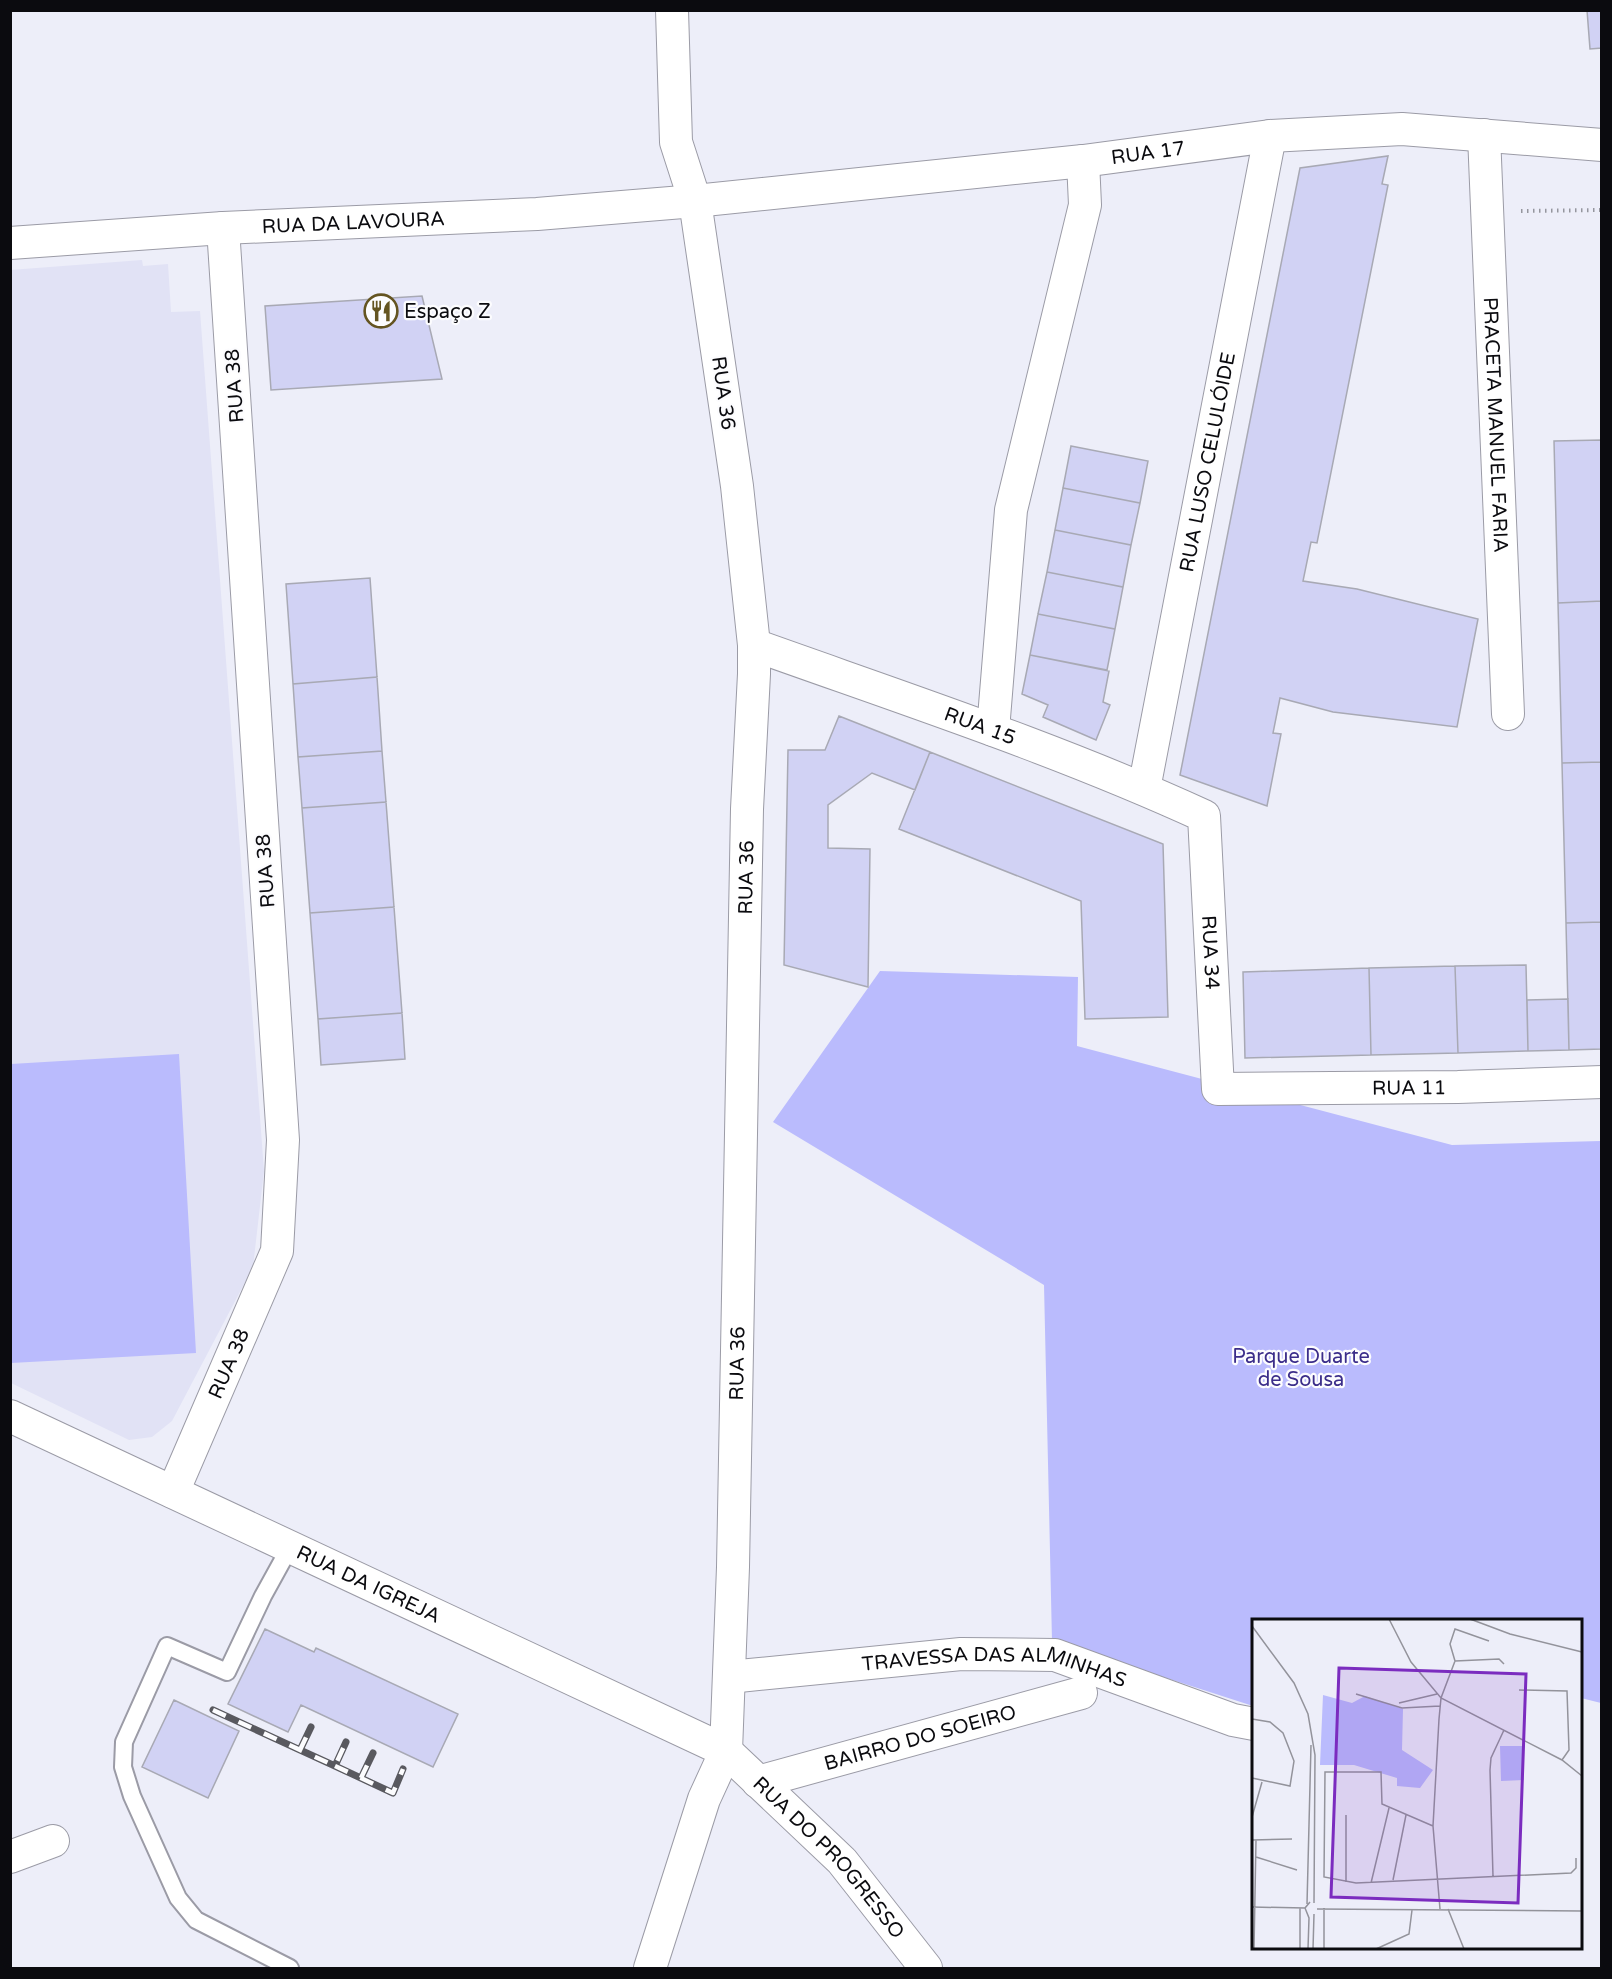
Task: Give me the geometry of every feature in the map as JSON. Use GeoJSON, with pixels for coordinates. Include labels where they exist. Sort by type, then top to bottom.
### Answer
{"type":"FeatureCollection","features":[{"type":"Feature","properties":{"kind":"street","name":"RUA 36"},"geometry":{"type":"LineString","coordinates":[[672,10],[676,142],[695,201],[737,486],[754,645],[747,809],[734,1567],[726,1751]]}},
{"type":"Feature","properties":{"kind":"street","name":"RUA 17"},"geometry":{"type":"LineString","coordinates":[[695,201],[1083,161],[1270,136],[1402,129],[1602,145]]}},
{"type":"Feature","properties":{"kind":"street","name":"PRACETA MANUEL FARIA"},"geometry":{"type":"LineString","coordinates":[[1484,135],[1508,714]]}},
{"type":"Feature","properties":{"kind":"street","name":"RUA LUSO CELULÓIDE"},"geometry":{"type":"LineString","coordinates":[[1144,789],[1270,136]]}},
{"type":"Feature","properties":{"kind":"street"},"geometry":{"type":"LineString","coordinates":[[993,730],[1011,510],[1085,205],[1083,161]]}},
{"type":"Feature","properties":{"kind":"street","name":"RUA DA LAVOURA"},"geometry":{"type":"LineString","coordinates":[[10,243],[223,228],[537,214],[695,201]]}},
{"type":"Feature","properties":{"kind":"street","name":"RUA 38"},"geometry":{"type":"LineString","coordinates":[[172,1492],[277,1251],[283,1140],[223,228]]}},
{"type":"Feature","properties":{"kind":"street","name":"RUA 15"},"geometry":{"type":"LineString","coordinates":[[754,645],[993,730],[1144,789],[1204,816]]}},
{"type":"Feature","properties":{"kind":"street","name":"RUA 34"},"geometry":{"type":"LineString","coordinates":[[1204,816],[1218,1089]]}},
{"type":"Feature","properties":{"kind":"street","name":"RUA 11"},"geometry":{"type":"LineString","coordinates":[[1218,1089],[1458,1087],[1602,1082]]}},
{"type":"Feature","properties":{"kind":"street","name":"RUA DA IGREJA"},"geometry":{"type":"LineString","coordinates":[[10,1416],[726,1751]]}},
{"type":"Feature","properties":{"kind":"street","name":"TRAVESSA DAS ALMINHAS"},"geometry":{"type":"LineString","coordinates":[[729,1677],[962,1654],[1055,1655],[1233,1719],[1252,1724]]}},
{"type":"Feature","properties":{"kind":"street","name":"BAIRRO DO SOEIRO"},"geometry":{"type":"LineString","coordinates":[[758,1782],[1081,1692]]}},
{"type":"Feature","properties":{"kind":"street"},"geometry":{"type":"LineString","coordinates":[[650,1968],[704,1799],[726,1751]]}},
{"type":"Feature","properties":{"kind":"street","name":"RUA DO PROGRESSO"},"geometry":{"type":"LineString","coordinates":[[726,1751],[842,1861],[926,1968]]}},
{"type":"Feature","properties":{"kind":"street"},"geometry":{"type":"LineString","coordinates":[[10,1857],[53,1841]]}},
{"type":"Feature","properties":{"kind":"lane"},"geometry":{"type":"LineString","coordinates":[[290,1547],[263,1596],[227,1672],[167,1646],[124,1742],[123,1767],[132,1796],[178,1898],[196,1920],[290,1968]]}},
{"type":"Feature","properties":{"kind":"path"},"geometry":{"type":"LineString","coordinates":[[1487,212],[1602,210]]}},
{"type":"Feature","properties":{"kind":"shaded area"},"geometry":{"type":"Polygon","coordinates":[[[142,260],[143,266],[168,264],[171,312],[200,311],[264,1171],[253,1267],[172,1421],[152,1437],[129,1440],[11,1383],[10,270],[142,260]]]}},
{"type":"Feature","properties":{"kind":"green space","name":"Parque Duarte de Sousa"},"geometry":{"type":"Polygon","coordinates":[[[880,971],[1078,977],[1077,1046],[1452,1145],[1601,1141],[1601,1703],[1582,1698],[1582,1619],[1252,1619],[1252,1706],[1052,1641],[1044,1285],[773,1122],[880,971]]]}},
{"type":"Feature","properties":{"kind":"green space"},"geometry":{"type":"Polygon","coordinates":[[[179,1054],[196,1353],[11,1363],[11,1064],[179,1054]]]}},
{"type":"Feature","properties":{"kind":"building"},"geometry":{"type":"Polygon","coordinates":[[[1587,10],[1602,10],[1602,48],[1590,49],[1587,10]]]}},
{"type":"Feature","properties":{"kind":"building"},"geometry":{"type":"Polygon","coordinates":[[[1388,156],[1382,184],[1388,185],[1317,543],[1311,542],[1303,581],[1357,589],[1478,619],[1457,727],[1333,712],[1280,698],[1273,733],[1281,734],[1267,806],[1180,775],[1300,168],[1388,156]]]}},
{"type":"Feature","properties":{"kind":"building"},"geometry":{"type":"Polygon","coordinates":[[[422,296],[442,379],[271,390],[265,306],[422,296]]]}},
{"type":"Feature","properties":{"kind":"building"},"geometry":{"type":"Polygon","coordinates":[[[1602,440],[1602,601],[1558,603],[1554,441],[1602,440]]]}},
{"type":"Feature","properties":{"kind":"building"},"geometry":{"type":"Polygon","coordinates":[[[1071,446],[1148,461],[1140,503],[1063,488],[1071,446]]]}},
{"type":"Feature","properties":{"kind":"building"},"geometry":{"type":"Polygon","coordinates":[[[1063,488],[1140,503],[1131,545],[1055,530],[1063,488]]]}},
{"type":"Feature","properties":{"kind":"building"},"geometry":{"type":"Polygon","coordinates":[[[1055,530],[1131,545],[1123,587],[1047,572],[1055,530]]]}},
{"type":"Feature","properties":{"kind":"building"},"geometry":{"type":"Polygon","coordinates":[[[1047,572],[1123,587],[1115,629],[1038,614],[1047,572]]]}},
{"type":"Feature","properties":{"kind":"building"},"geometry":{"type":"Polygon","coordinates":[[[370,578],[377,677],[293,684],[286,584],[370,578]]]}},
{"type":"Feature","properties":{"kind":"building"},"geometry":{"type":"Polygon","coordinates":[[[1602,601],[1602,762],[1562,763],[1558,603],[1602,601]]]}},
{"type":"Feature","properties":{"kind":"building"},"geometry":{"type":"Polygon","coordinates":[[[1038,614],[1115,629],[1107,670],[1030,655],[1038,614]]]}},
{"type":"Feature","properties":{"kind":"building"},"geometry":{"type":"Polygon","coordinates":[[[1030,655],[1109,671],[1103,702],[1110,705],[1096,740],[1043,717],[1048,705],[1022,694],[1030,655]]]}},
{"type":"Feature","properties":{"kind":"building"},"geometry":{"type":"Polygon","coordinates":[[[377,677],[382,751],[298,757],[293,684],[377,677]]]}},
{"type":"Feature","properties":{"kind":"building"},"geometry":{"type":"Polygon","coordinates":[[[839,716],[930,752],[915,790],[872,773],[828,805],[828,848],[870,849],[868,987],[784,965],[788,750],[825,750],[839,716]]]}},
{"type":"Feature","properties":{"kind":"building"},"geometry":{"type":"Polygon","coordinates":[[[382,751],[386,802],[302,808],[298,757],[382,751]]]}},
{"type":"Feature","properties":{"kind":"building"},"geometry":{"type":"Polygon","coordinates":[[[930,752],[1163,844],[1168,1017],[1085,1019],[1081,901],[899,829],[930,752]]]}},
{"type":"Feature","properties":{"kind":"building"},"geometry":{"type":"Polygon","coordinates":[[[1602,762],[1602,922],[1566,923],[1562,763],[1602,762]]]}},
{"type":"Feature","properties":{"kind":"building"},"geometry":{"type":"Polygon","coordinates":[[[386,802],[394,907],[310,913],[302,808],[386,802]]]}},
{"type":"Feature","properties":{"kind":"building"},"geometry":{"type":"Polygon","coordinates":[[[394,907],[402,1013],[318,1019],[310,913],[394,907]]]}},
{"type":"Feature","properties":{"kind":"building"},"geometry":{"type":"Polygon","coordinates":[[[1602,922],[1602,1049],[1569,1050],[1566,923],[1602,922]]]}},
{"type":"Feature","properties":{"kind":"building"},"geometry":{"type":"Polygon","coordinates":[[[1526,965],[1528,1051],[1458,1053],[1455,966],[1526,965]]]}},
{"type":"Feature","properties":{"kind":"building"},"geometry":{"type":"Polygon","coordinates":[[[1455,966],[1458,1053],[1371,1055],[1369,968],[1455,966]]]}},
{"type":"Feature","properties":{"kind":"building"},"geometry":{"type":"Polygon","coordinates":[[[1369,968],[1371,1055],[1245,1058],[1243,972],[1369,968]]]}},
{"type":"Feature","properties":{"kind":"building"},"geometry":{"type":"Polygon","coordinates":[[[1568,999],[1569,1050],[1528,1051],[1527,1000],[1568,999]]]}},
{"type":"Feature","properties":{"kind":"building"},"geometry":{"type":"Polygon","coordinates":[[[402,1013],[405,1059],[321,1065],[318,1019],[402,1013]]]}},
{"type":"Feature","properties":{"kind":"building"},"geometry":{"type":"Polygon","coordinates":[[[265,1629],[314,1652],[316,1648],[458,1714],[433,1767],[301,1705],[288,1732],[228,1704],[265,1629]]]}},
{"type":"Feature","properties":{"kind":"building"},"geometry":{"type":"Polygon","coordinates":[[[174,1700],[239,1731],[208,1798],[142,1767],[174,1700]]]}},
{"type":"Feature","properties":{"kind":"railway"},"geometry":{"type":"LineString","coordinates":[[213,1710],[335,1766],[346,1742]]}},
{"type":"Feature","properties":{"kind":"railway"},"geometry":{"type":"LineString","coordinates":[[300,1750],[311,1727]]}},
{"type":"Feature","properties":{"kind":"railway"},"geometry":{"type":"LineString","coordinates":[[361,1778],[373,1753]]}},
{"type":"Feature","properties":{"kind":"railway"},"geometry":{"type":"LineString","coordinates":[[335,1766],[393,1793],[403,1769]]}},
{"type":"Feature","properties":{"kind":"place","name":"Espaço Z"},"geometry":{"type":"Point","coordinates":[381,311]}}]}
